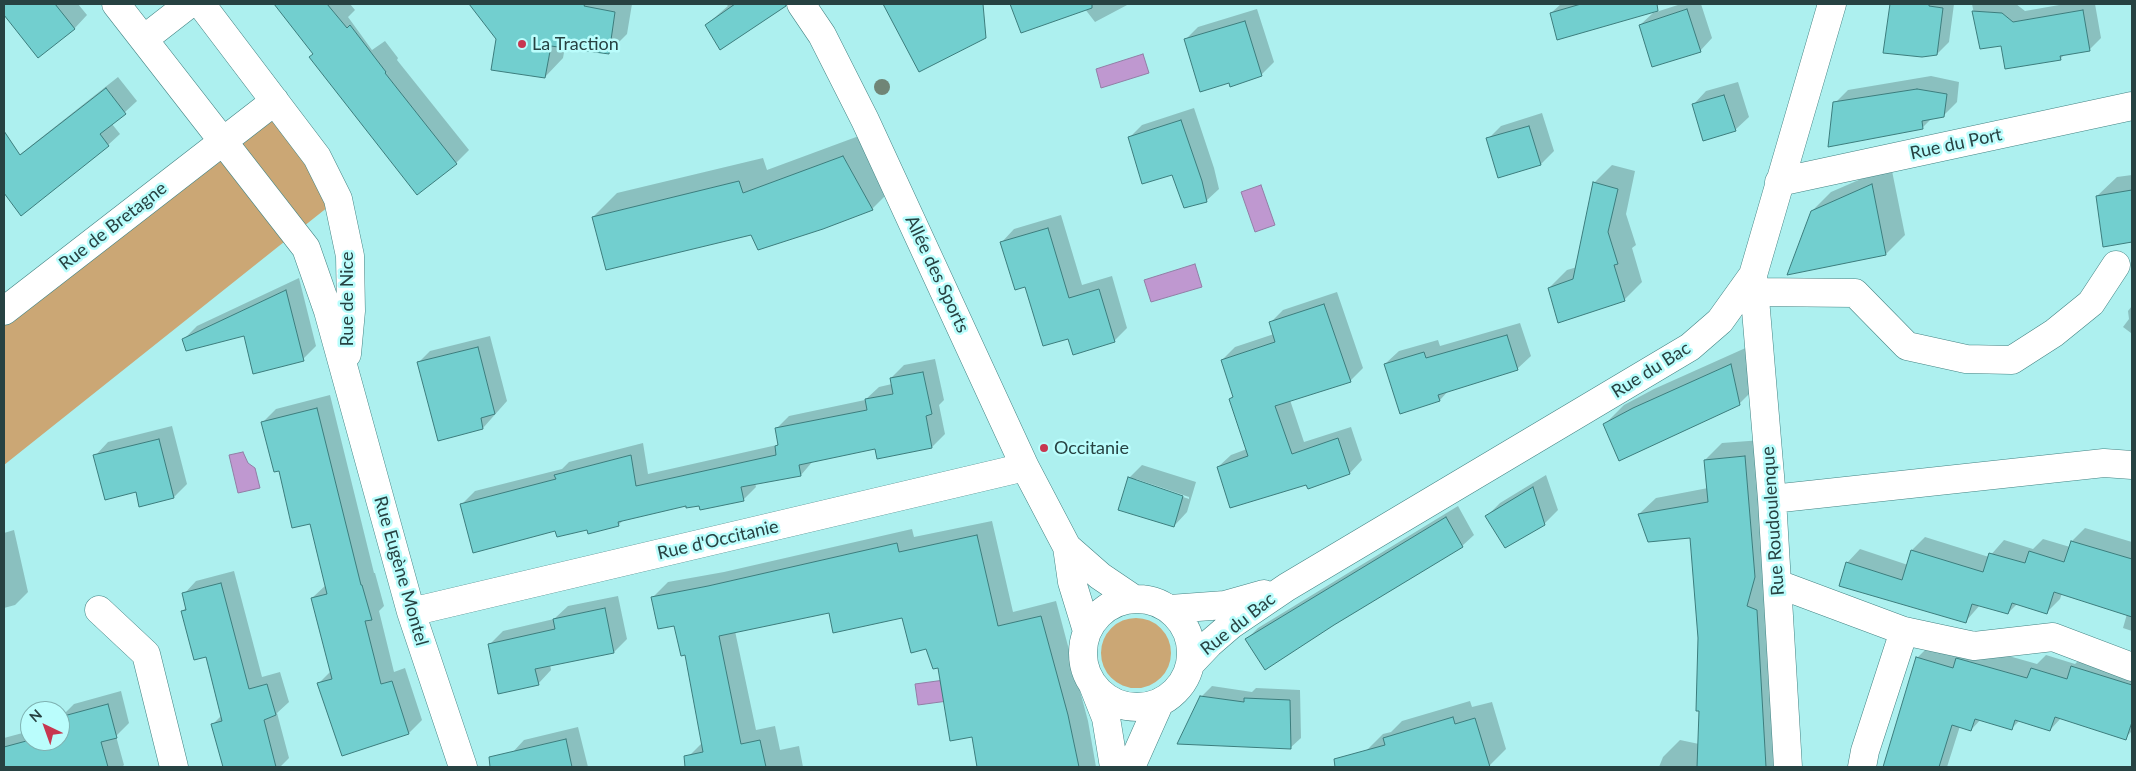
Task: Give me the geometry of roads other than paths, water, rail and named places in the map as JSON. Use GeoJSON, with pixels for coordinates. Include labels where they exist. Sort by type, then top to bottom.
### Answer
{"type":"FeatureCollection","features":[{"type":"Feature","properties":{"kind":"street"},"geometry":{"type":"LineString","coordinates":[[116,4],[223,141]]}},
{"type":"Feature","properties":{"kind":"street"},"geometry":{"type":"LineString","coordinates":[[144,39],[189,4]]}},
{"type":"Feature","properties":{"kind":"street","name":"Rue de Nice"},"geometry":{"type":"LineString","coordinates":[[201,4],[317,157],[338,199],[350,256],[351,311],[345,373]]}},
{"type":"Feature","properties":{"kind":"street","name":"Allée des Sports"},"geometry":{"type":"LineString","coordinates":[[800,4],[822,35],[865,120],[1025,467],[1067,547],[1072,582],[1087,631]]}},
{"type":"Feature","properties":{"kind":"street","name":"Rue du Bac"},"geometry":{"type":"LineString","coordinates":[[1191,663],[1209,644],[1232,625],[1287,587],[1690,347],[1720,321],[1755,283],[1779,182],[1832,4]]}},
{"type":"Feature","properties":{"kind":"street","name":"Rue de Bretagne"},"geometry":{"type":"LineString","coordinates":[[4,311],[275,101]]}},
{"type":"Feature","properties":{"kind":"street","name":"Rue du Port"},"geometry":{"type":"LineString","coordinates":[[1779,182],[2132,106]]}},
{"type":"Feature","properties":{"kind":"street","name":"Rue de Nice"},"geometry":{"type":"LineString","coordinates":[[223,141],[306,248],[328,310],[345,373]]}},
{"type":"Feature","properties":{"kind":"street"},"geometry":{"type":"LineString","coordinates":[[1755,283],[1855,293],[1907,346],[1966,359],[2012,360],[2054,333],[2091,303],[2116,266]]}},
{"type":"Feature","properties":{"kind":"street","name":"Rue Roudoulenque"},"geometry":{"type":"LineString","coordinates":[[1755,283],[1778,584],[1788,767]]}},
{"type":"Feature","properties":{"kind":"street","name":"Rue Eugène Montel"},"geometry":{"type":"LineString","coordinates":[[345,373],[411,612],[463,767]]}},
{"type":"Feature","properties":{"kind":"street"},"geometry":{"type":"LineString","coordinates":[[1772,499],[2104,463],[2132,465]]}},
{"type":"Feature","properties":{"kind":"street","name":"Rue d'Occitanie"},"geometry":{"type":"LineString","coordinates":[[411,612],[1025,467]]}},
{"type":"Feature","properties":{"kind":"street","name":"Allée des Sports"},"geometry":{"type":"LineString","coordinates":[[1067,547],[1100,576],[1134,599]]}},
{"type":"Feature","properties":{"kind":"street"},"geometry":{"type":"LineString","coordinates":[[1778,584],[1904,631],[1974,646],[2053,637],[2132,666]]}},
{"type":"Feature","properties":{"kind":"street","name":"Rue du Bac"},"geometry":{"type":"LineString","coordinates":[[1170,609],[1225,605],[1287,587]]}},
{"type":"Feature","properties":{"kind":"street"},"geometry":{"type":"LineString","coordinates":[[1093,685],[1106,698],[1122,706],[1140,708],[1159,704],[1174,694],[1186,680],[1191,663],[1191,642],[1184,624],[1170,609],[1159,603],[1134,599],[1119,602],[1106,608],[1095,618],[1087,631],[1083,656],[1085,669],[1106,718],[1114,767]]}},
{"type":"Feature","properties":{"kind":"street"},"geometry":{"type":"LineString","coordinates":[[99,610],[146,654],[174,767]]}},
{"type":"Feature","properties":{"kind":"street"},"geometry":{"type":"LineString","coordinates":[[1862,767],[1865,751],[1904,631]]}},
{"type":"Feature","properties":{"kind":"street"},"geometry":{"type":"LineString","coordinates":[[1131,767],[1159,704]]}},
{"type":"Feature","properties":{"kind":"place","name":"La Traction"},"geometry":{"type":"Point","coordinates":[522,44]}},
{"type":"Feature","properties":{"kind":"place","name":"Occitanie"},"geometry":{"type":"Point","coordinates":[1044,448]}}]}
